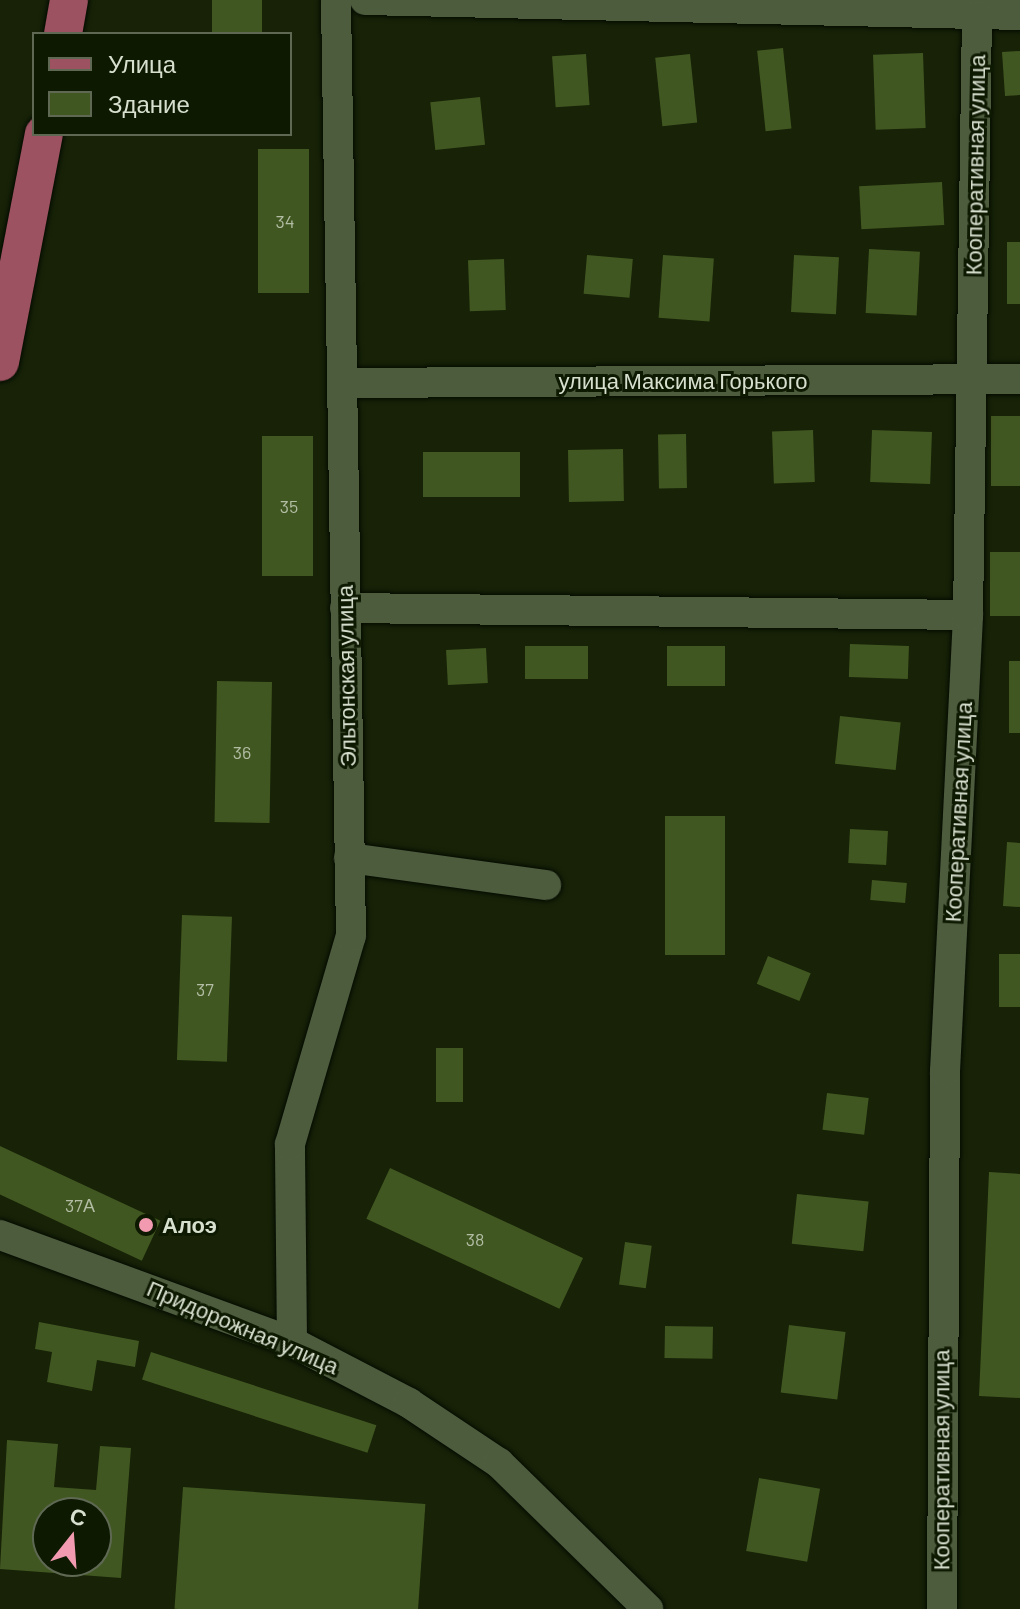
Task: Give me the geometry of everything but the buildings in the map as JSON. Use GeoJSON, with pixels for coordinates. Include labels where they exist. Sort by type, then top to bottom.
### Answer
{"type":"FeatureCollection","features":[{"type":"Feature","properties":{"kind":"main road"},"geometry":{"type":"LineString","coordinates":[[63,32],[69,0]]}},
{"type":"Feature","properties":{"kind":"main road"},"geometry":{"type":"LineString","coordinates":[[0,362],[44,136]]}},
{"type":"Feature","properties":{"kind":"street","name":"Эльтонская улица"},"geometry":{"type":"LineString","coordinates":[[292,1342],[290,1144],[351,936],[345,608],[345,383],[336,0]]}},
{"type":"Feature","properties":{"kind":"street"},"geometry":{"type":"LineString","coordinates":[[365,0],[861,6],[977,16],[1020,15]]}},
{"type":"Feature","properties":{"kind":"street","name":"Кооперативная улица"},"geometry":{"type":"LineString","coordinates":[[942,1609],[945,1071],[968,615],[977,16]]}},
{"type":"Feature","properties":{"kind":"street","name":"улица Максима Горького"},"geometry":{"type":"LineString","coordinates":[[345,383],[1020,379]]}},
{"type":"Feature","properties":{"kind":"street"},"geometry":{"type":"LineString","coordinates":[[345,608],[968,615]]}},
{"type":"Feature","properties":{"kind":"street"},"geometry":{"type":"LineString","coordinates":[[349,858],[546,885]]}},
{"type":"Feature","properties":{"kind":"street","name":"Придорожная улица"},"geometry":{"type":"LineString","coordinates":[[0,1235],[292,1342],[409,1403],[499,1463],[648,1609]]}},
{"type":"Feature","properties":{"kind":"place","name":"Алоэ"},"geometry":{"type":"Point","coordinates":[146,1225]}}]}
